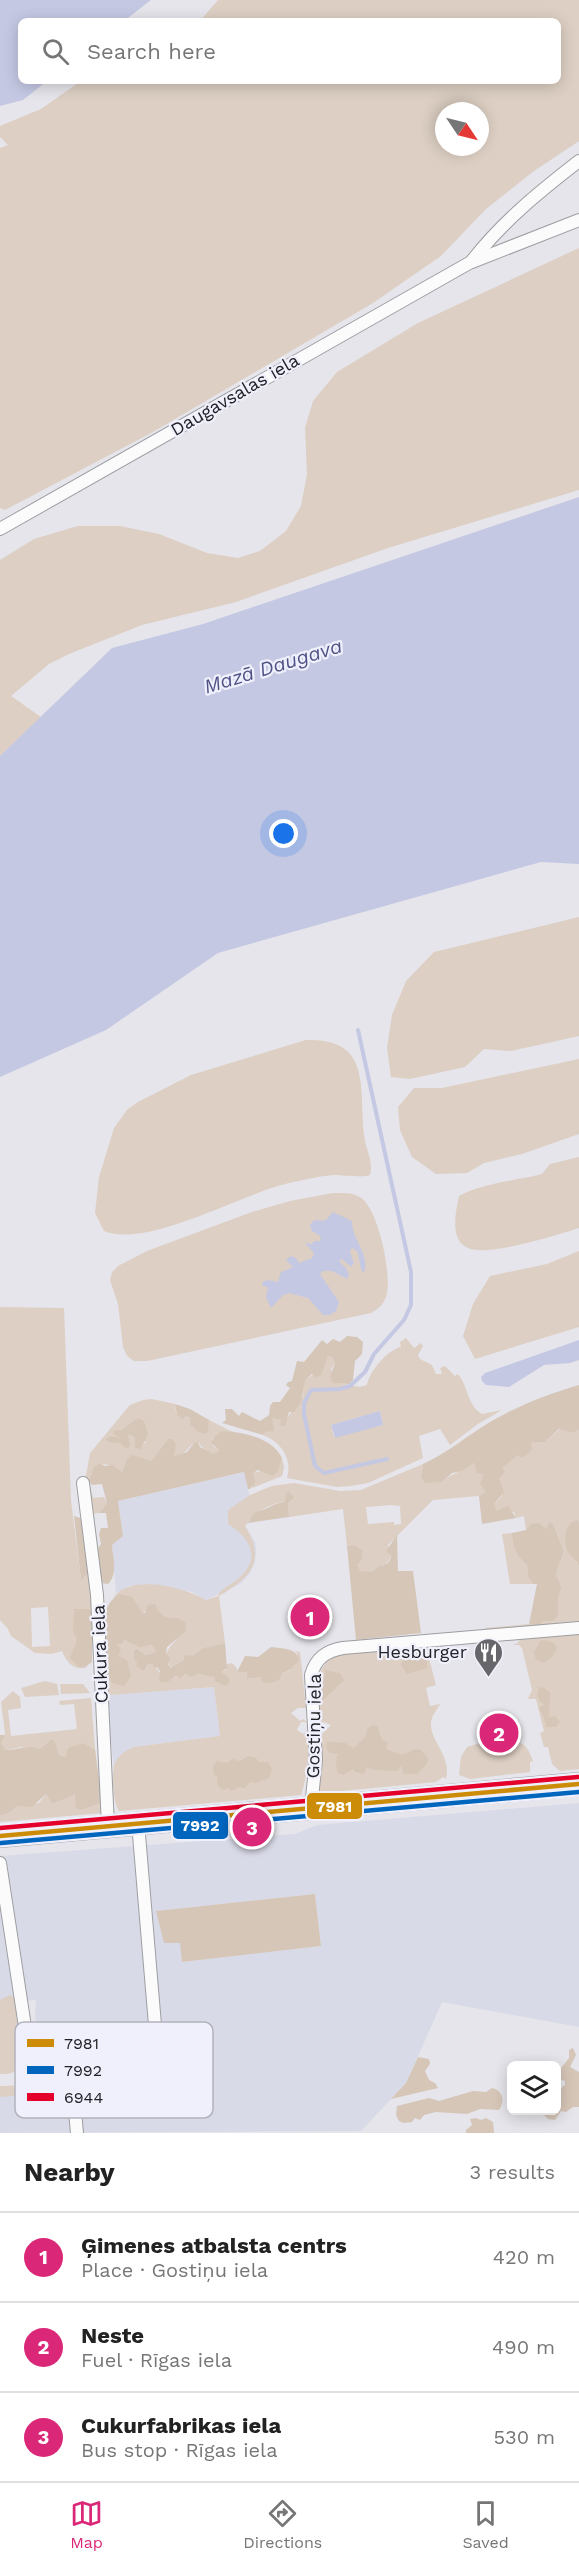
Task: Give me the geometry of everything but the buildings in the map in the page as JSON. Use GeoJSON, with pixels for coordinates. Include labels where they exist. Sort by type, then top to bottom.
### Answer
{"type":"FeatureCollection","features":[{"type":"Feature","properties":{"kind":"highway"},"geometry":{"type":"LineString","coordinates":[[0,1836],[579,1784]]}},
{"type":"Feature","properties":{"kind":"street","name":"Daugavsalas iela"},"geometry":{"type":"LineString","coordinates":[[471,262],[491,236],[530,199],[579,161]]}},
{"type":"Feature","properties":{"kind":"street","name":"Daugavsalas iela"},"geometry":{"type":"LineString","coordinates":[[0,529],[471,262],[579,220]]}},
{"type":"Feature","properties":{"kind":"street","name":"Cukura iela"},"geometry":{"type":"LineString","coordinates":[[83,1483],[97,1595],[108,1826]]}},
{"type":"Feature","properties":{"kind":"street","name":"Gostiņu iela"},"geometry":{"type":"LineString","coordinates":[[311,1807],[316,1760],[311,1675],[314,1666],[326,1653],[343,1648],[579,1628]]}},
{"type":"Feature","properties":{"kind":"street"},"geometry":{"type":"LineString","coordinates":[[138,1823],[155,2022]]}},
{"type":"Feature","properties":{"kind":"street"},"geometry":{"type":"LineString","coordinates":[[0,1863],[24,2022]]}},
{"type":"Feature","properties":{"kind":"street"},"geometry":{"type":"LineString","coordinates":[[76,2118],[77,2133]]}},
{"type":"Feature","properties":{"kind":"shaded area"},"geometry":{"type":"Polygon","coordinates":[[[218,0],[579,0],[579,141],[534,171],[486,209],[441,256],[373,303],[153,432],[5,510],[0,508],[0,148],[8,145],[0,137],[0,126],[41,109],[77,84],[561,84],[561,18],[203,18],[218,0]]]}},
{"type":"Feature","properties":{"kind":"shaded area"},"geometry":{"type":"Polygon","coordinates":[[[579,248],[579,490],[388,548],[236,602],[142,625],[69,654],[49,664],[11,696],[41,717],[0,756],[0,560],[34,539],[78,526],[120,526],[159,534],[207,553],[238,558],[260,551],[286,531],[301,506],[307,474],[305,428],[313,401],[337,372],[418,323],[579,248]]]}},
{"type":"Feature","properties":{"kind":"shaded area"},"geometry":{"type":"Polygon","coordinates":[[[579,917],[579,1036],[511,1051],[484,1049],[465,1067],[410,1079],[391,1077],[387,1048],[392,1015],[406,981],[434,952],[579,917]]]}},
{"type":"Feature","properties":{"kind":"shaded area"},"geometry":{"type":"Polygon","coordinates":[[[306,1040],[327,1042],[342,1047],[352,1056],[361,1083],[365,1139],[371,1165],[370,1175],[334,1175],[289,1183],[195,1218],[145,1232],[122,1235],[104,1231],[95,1213],[99,1177],[114,1128],[127,1110],[191,1075],[306,1040]]]}},
{"type":"Feature","properties":{"kind":"shaded area"},"geometry":{"type":"Polygon","coordinates":[[[579,1059],[579,1134],[522,1154],[484,1163],[467,1173],[436,1174],[412,1157],[400,1130],[398,1107],[414,1088],[442,1088],[579,1059]]]}},
{"type":"Feature","properties":{"kind":"shaded area"},"geometry":{"type":"Polygon","coordinates":[[[579,1157],[579,1228],[523,1244],[491,1250],[468,1248],[458,1239],[455,1225],[459,1196],[489,1185],[542,1174],[550,1164],[579,1157]]]}},
{"type":"Feature","properties":{"kind":"shaded area"},"geometry":{"type":"Polygon","coordinates":[[[333,1193],[357,1195],[367,1203],[373,1214],[386,1259],[388,1287],[386,1297],[378,1308],[371,1313],[147,1361],[134,1361],[127,1356],[123,1347],[118,1304],[110,1280],[112,1272],[118,1266],[147,1251],[252,1212],[290,1201],[333,1193]]]}},
{"type":"Feature","properties":{"kind":"shaded area"},"geometry":{"type":"Polygon","coordinates":[[[579,1251],[579,1327],[475,1359],[463,1336],[473,1304],[490,1276],[547,1264],[579,1251]]]}},
{"type":"Feature","properties":{"kind":"shaded area"},"geometry":{"type":"Polygon","coordinates":[[[0,1307],[64,1308],[71,1501],[81,1579],[91,1570],[92,1612],[89,1609],[74,1609],[77,1640],[85,1667],[89,1666],[85,1668],[80,1668],[72,1666],[62,1651],[51,1654],[35,1653],[11,1636],[0,1620],[0,1307]],[[48,1607],[31,1608],[32,1647],[50,1646],[48,1607]]]}},
{"type":"Feature","properties":{"kind":"shaded area"},"geometry":{"type":"Polygon","coordinates":[[[347,1336],[357,1337],[363,1342],[362,1354],[355,1361],[353,1380],[349,1384],[333,1383],[330,1377],[335,1363],[332,1357],[328,1356],[321,1375],[315,1377],[312,1374],[305,1380],[301,1403],[294,1412],[289,1412],[285,1426],[280,1425],[281,1420],[272,1418],[274,1431],[263,1435],[222,1423],[226,1420],[225,1409],[232,1409],[239,1416],[242,1412],[260,1421],[269,1415],[273,1402],[280,1402],[290,1388],[286,1385],[292,1381],[297,1361],[304,1362],[322,1340],[327,1344],[333,1339],[340,1342],[347,1336]]]}},
{"type":"Feature","properties":{"kind":"shaded area"},"geometry":{"type":"Polygon","coordinates":[[[406,1338],[414,1348],[421,1343],[423,1346],[418,1355],[420,1359],[432,1365],[436,1374],[442,1374],[440,1368],[445,1366],[455,1376],[458,1374],[473,1406],[482,1414],[502,1410],[450,1445],[440,1429],[419,1436],[423,1458],[368,1483],[337,1487],[287,1478],[288,1464],[284,1452],[275,1442],[263,1435],[272,1425],[272,1418],[281,1420],[281,1422],[285,1421],[303,1396],[304,1380],[322,1370],[328,1356],[332,1357],[335,1363],[331,1369],[339,1383],[359,1387],[367,1385],[375,1368],[385,1356],[401,1347],[400,1342],[406,1338]],[[380,1411],[331,1425],[334,1437],[383,1425],[380,1411]]]}},
{"type":"Feature","properties":{"kind":"shaded area"},"geometry":{"type":"Polygon","coordinates":[[[579,1385],[579,1430],[573,1433],[559,1429],[545,1442],[531,1443],[532,1450],[522,1458],[518,1455],[503,1467],[505,1472],[499,1479],[504,1492],[494,1504],[497,1511],[508,1506],[516,1518],[482,1524],[479,1496],[486,1492],[480,1484],[484,1474],[477,1473],[474,1463],[462,1471],[452,1473],[442,1482],[425,1483],[421,1477],[423,1464],[493,1420],[529,1403],[579,1385]]]}},
{"type":"Feature","properties":{"kind":"shaded area"},"geometry":{"type":"Polygon","coordinates":[[[152,1399],[175,1404],[176,1413],[186,1418],[188,1415],[207,1427],[209,1420],[233,1432],[224,1431],[212,1439],[213,1446],[219,1450],[213,1454],[207,1453],[198,1442],[183,1453],[174,1456],[172,1439],[168,1439],[151,1461],[136,1458],[125,1464],[122,1472],[115,1467],[100,1463],[89,1481],[93,1498],[104,1497],[107,1503],[99,1513],[91,1514],[85,1481],[90,1453],[130,1405],[152,1399]],[[127,1427],[122,1430],[118,1441],[128,1449],[128,1435],[131,1435],[142,1446],[146,1442],[127,1427]]]}},
{"type":"Feature","properties":{"kind":"shaded area"},"geometry":{"type":"Polygon","coordinates":[[[175,1404],[190,1409],[209,1420],[206,1434],[198,1432],[190,1424],[191,1418],[188,1416],[182,1419],[177,1415],[175,1404]]]}},
{"type":"Feature","properties":{"kind":"shaded area"},"geometry":{"type":"Polygon","coordinates":[[[138,1418],[144,1421],[148,1434],[141,1449],[135,1448],[135,1439],[131,1435],[128,1435],[130,1445],[127,1449],[118,1442],[105,1440],[111,1436],[120,1438],[113,1434],[114,1431],[122,1430],[138,1418]]]}},
{"type":"Feature","properties":{"kind":"shaded area"},"geometry":{"type":"Polygon","coordinates":[[[560,1429],[573,1433],[579,1430],[579,1522],[577,1520],[571,1555],[579,1566],[579,1625],[486,1631],[485,1628],[529,1624],[538,1626],[544,1621],[553,1621],[557,1617],[561,1588],[556,1573],[564,1551],[553,1524],[549,1522],[546,1529],[526,1530],[524,1516],[516,1518],[514,1512],[497,1512],[494,1504],[502,1496],[499,1478],[505,1472],[503,1467],[531,1443],[545,1442],[560,1429]]]}},
{"type":"Feature","properties":{"kind":"shaded area"},"geometry":{"type":"Polygon","coordinates":[[[224,1431],[249,1435],[272,1446],[282,1458],[278,1471],[273,1476],[258,1470],[253,1473],[255,1482],[250,1489],[248,1489],[244,1472],[118,1501],[123,1536],[112,1545],[113,1576],[108,1584],[101,1583],[94,1554],[101,1544],[99,1534],[101,1528],[108,1528],[106,1513],[99,1513],[107,1503],[102,1484],[92,1485],[89,1481],[94,1467],[100,1463],[105,1466],[113,1465],[122,1472],[127,1459],[132,1455],[151,1461],[168,1439],[172,1439],[176,1444],[174,1456],[187,1452],[194,1443],[198,1442],[200,1447],[213,1454],[219,1450],[211,1443],[216,1435],[224,1431]]]}},
{"type":"Feature","properties":{"kind":"shaded area"},"geometry":{"type":"Polygon","coordinates":[[[282,1458],[284,1467],[282,1476],[252,1488],[253,1473],[278,1467],[282,1458]]]}},
{"type":"Feature","properties":{"kind":"shaded area"},"geometry":{"type":"Polygon","coordinates":[[[474,1463],[484,1473],[487,1492],[479,1496],[433,1500],[388,1545],[390,1554],[388,1562],[383,1566],[379,1565],[372,1572],[360,1572],[354,1545],[347,1546],[343,1509],[289,1517],[288,1504],[292,1500],[287,1497],[285,1502],[273,1504],[262,1510],[245,1526],[255,1549],[252,1567],[247,1575],[219,1596],[225,1643],[203,1648],[172,1668],[166,1655],[177,1639],[172,1619],[161,1615],[156,1609],[142,1612],[119,1594],[113,1598],[121,1590],[144,1584],[172,1587],[206,1600],[218,1596],[243,1574],[251,1560],[246,1540],[228,1524],[228,1510],[250,1495],[272,1486],[294,1483],[340,1491],[361,1490],[423,1464],[421,1477],[442,1482],[474,1463]],[[400,1506],[366,1507],[368,1524],[394,1522],[394,1525],[401,1524],[400,1506]]]}},
{"type":"Feature","properties":{"kind":"shaded area"},"geometry":{"type":"Polygon","coordinates":[[[245,1472],[254,1522],[245,1526],[255,1542],[256,1549],[255,1562],[250,1573],[240,1584],[206,1600],[192,1592],[129,1586],[116,1593],[112,1545],[123,1536],[118,1501],[245,1472]]]}},
{"type":"Feature","properties":{"kind":"shaded area"},"geometry":{"type":"Polygon","coordinates":[[[289,1492],[294,1497],[288,1504],[289,1517],[248,1523],[255,1512],[285,1502],[286,1493],[289,1492]]]}},
{"type":"Feature","properties":{"kind":"shaded area"},"geometry":{"type":"Polygon","coordinates":[[[74,1516],[80,1518],[84,1525],[91,1570],[81,1580],[74,1516]]]}},
{"type":"Feature","properties":{"kind":"shaded area"},"geometry":{"type":"Polygon","coordinates":[[[577,1520],[579,1522],[579,1566],[567,1550],[565,1541],[570,1524],[577,1520]]]}},
{"type":"Feature","properties":{"kind":"shaded area"},"geometry":{"type":"Polygon","coordinates":[[[549,1522],[553,1524],[564,1551],[556,1573],[561,1590],[557,1617],[553,1621],[544,1621],[538,1626],[529,1624],[537,1584],[533,1584],[528,1577],[527,1565],[515,1551],[512,1533],[526,1530],[531,1524],[539,1523],[546,1529],[549,1522]]]}},
{"type":"Feature","properties":{"kind":"shaded area"},"geometry":{"type":"Polygon","coordinates":[[[512,1533],[515,1551],[527,1565],[528,1577],[533,1584],[510,1584],[502,1534],[512,1533]]]}},
{"type":"Feature","properties":{"kind":"shaded area"},"geometry":{"type":"Polygon","coordinates":[[[397,1535],[398,1571],[413,1571],[421,1633],[356,1640],[347,1546],[354,1545],[362,1550],[362,1558],[358,1565],[360,1571],[372,1572],[379,1565],[383,1566],[389,1562],[391,1556],[386,1551],[397,1535]]]}},
{"type":"Feature","properties":{"kind":"shaded area"},"geometry":{"type":"Polygon","coordinates":[[[119,1594],[132,1597],[142,1612],[145,1613],[148,1605],[155,1604],[163,1616],[185,1622],[186,1631],[167,1647],[166,1653],[170,1658],[168,1664],[171,1668],[184,1660],[184,1656],[193,1655],[203,1648],[225,1643],[227,1668],[222,1672],[230,1680],[228,1684],[225,1686],[215,1681],[215,1677],[198,1674],[191,1677],[186,1674],[180,1678],[176,1676],[167,1682],[159,1681],[160,1671],[157,1667],[154,1668],[153,1664],[148,1664],[144,1671],[136,1666],[137,1662],[134,1659],[134,1650],[137,1649],[146,1655],[156,1652],[152,1645],[140,1647],[124,1640],[122,1644],[117,1644],[121,1650],[118,1656],[127,1660],[131,1676],[124,1686],[114,1684],[104,1677],[103,1621],[111,1601],[119,1594]]]}},
{"type":"Feature","properties":{"kind":"shaded area"},"geometry":{"type":"Polygon","coordinates":[[[74,1609],[89,1609],[92,1612],[92,1662],[85,1667],[79,1667],[70,1658],[77,1640],[73,1631],[74,1609]]]}},
{"type":"Feature","properties":{"kind":"shaded area"},"geometry":{"type":"Polygon","coordinates":[[[579,1631],[579,1769],[560,1771],[552,1764],[548,1747],[544,1747],[540,1733],[544,1731],[536,1699],[528,1699],[532,1690],[522,1648],[519,1645],[513,1645],[518,1643],[521,1637],[579,1631]]]}},
{"type":"Feature","properties":{"kind":"shaded area"},"geometry":{"type":"Polygon","coordinates":[[[123,1640],[142,1646],[152,1645],[156,1652],[146,1655],[137,1649],[134,1650],[137,1661],[146,1668],[148,1664],[153,1664],[167,1681],[188,1674],[226,1678],[222,1672],[226,1670],[227,1664],[232,1663],[237,1668],[237,1672],[247,1672],[248,1679],[286,1672],[290,1670],[298,1654],[295,1651],[300,1652],[306,1708],[298,1708],[291,1713],[300,1721],[303,1719],[307,1722],[301,1722],[297,1730],[303,1734],[308,1731],[309,1739],[307,1771],[301,1795],[119,1811],[114,1795],[113,1774],[115,1763],[122,1754],[133,1747],[220,1736],[214,1687],[111,1695],[106,1693],[104,1677],[114,1684],[129,1674],[118,1656],[116,1644],[123,1640]]]}},
{"type":"Feature","properties":{"kind":"shaded area"},"geometry":{"type":"Polygon","coordinates":[[[540,1641],[554,1643],[557,1648],[553,1656],[544,1663],[536,1660],[534,1652],[540,1641]]]}},
{"type":"Feature","properties":{"kind":"shaded area"},"geometry":{"type":"Polygon","coordinates":[[[436,1645],[427,1651],[436,1685],[426,1688],[430,1706],[440,1704],[433,1715],[431,1729],[446,1763],[446,1779],[443,1777],[436,1782],[321,1793],[318,1788],[320,1736],[331,1725],[324,1722],[319,1724],[318,1682],[325,1665],[342,1652],[436,1645]]]}},
{"type":"Feature","properties":{"kind":"shaded area"},"geometry":{"type":"Polygon","coordinates":[[[271,1647],[292,1651],[299,1660],[289,1670],[282,1673],[279,1680],[271,1683],[262,1682],[260,1677],[247,1679],[247,1672],[237,1672],[245,1656],[258,1657],[271,1647]]]}},
{"type":"Feature","properties":{"kind":"shaded area"},"geometry":{"type":"Polygon","coordinates":[[[420,1650],[427,1658],[427,1668],[407,1674],[401,1665],[403,1660],[420,1650]]]}},
{"type":"Feature","properties":{"kind":"shaded area"},"geometry":{"type":"Polygon","coordinates":[[[325,1670],[340,1673],[344,1680],[320,1703],[317,1694],[323,1690],[318,1687],[325,1676],[325,1670]]]}},
{"type":"Feature","properties":{"kind":"shaded area"},"geometry":{"type":"Polygon","coordinates":[[[45,1681],[57,1684],[59,1695],[25,1697],[21,1688],[45,1681]]]}},
{"type":"Feature","properties":{"kind":"shaded area"},"geometry":{"type":"Polygon","coordinates":[[[60,1684],[83,1684],[90,1693],[61,1694],[60,1684]]]}},
{"type":"Feature","properties":{"kind":"shaded area"},"geometry":{"type":"Polygon","coordinates":[[[214,1687],[220,1736],[133,1747],[121,1755],[114,1769],[106,1693],[111,1695],[214,1687]]]}},
{"type":"Feature","properties":{"kind":"shaded area"},"geometry":{"type":"Polygon","coordinates":[[[542,1687],[550,1692],[549,1717],[555,1716],[560,1722],[556,1727],[546,1727],[539,1708],[545,1704],[540,1702],[537,1695],[539,1688],[542,1687]]]}},
{"type":"Feature","properties":{"kind":"shaded area"},"geometry":{"type":"Polygon","coordinates":[[[13,1691],[20,1697],[21,1708],[8,1710],[11,1736],[77,1729],[74,1704],[60,1705],[59,1701],[91,1698],[95,1749],[82,1743],[66,1757],[59,1755],[55,1741],[52,1739],[39,1749],[21,1747],[6,1750],[1,1743],[5,1734],[1,1702],[13,1691]]]}},
{"type":"Feature","properties":{"kind":"shaded area"},"geometry":{"type":"Polygon","coordinates":[[[373,1725],[377,1726],[382,1740],[388,1743],[386,1749],[402,1755],[415,1749],[421,1750],[428,1759],[426,1765],[417,1774],[404,1774],[401,1766],[397,1771],[375,1770],[367,1767],[364,1774],[355,1772],[353,1769],[343,1775],[338,1773],[337,1755],[341,1754],[330,1753],[327,1749],[327,1742],[345,1743],[354,1748],[366,1736],[367,1729],[373,1725]]]}},
{"type":"Feature","properties":{"kind":"shaded area"},"geometry":{"type":"Polygon","coordinates":[[[0,1735],[5,1735],[1,1743],[6,1750],[27,1747],[39,1749],[52,1739],[55,1741],[59,1755],[66,1757],[68,1748],[83,1743],[95,1749],[102,1802],[81,1810],[76,1808],[75,1795],[52,1804],[46,1794],[32,1807],[17,1806],[9,1813],[0,1816],[0,1735]]]}},
{"type":"Feature","properties":{"kind":"shaded area"},"geometry":{"type":"Polygon","coordinates":[[[502,1741],[519,1742],[526,1747],[533,1761],[530,1762],[530,1772],[470,1779],[459,1775],[461,1757],[467,1747],[483,1742],[484,1746],[502,1743],[502,1741]]]}},
{"type":"Feature","properties":{"kind":"shaded area"},"geometry":{"type":"Polygon","coordinates":[[[248,1756],[256,1758],[259,1762],[268,1762],[272,1769],[269,1778],[256,1783],[250,1782],[245,1788],[239,1787],[232,1791],[228,1788],[223,1790],[218,1786],[213,1766],[217,1761],[227,1763],[234,1758],[236,1761],[248,1756]]]}},
{"type":"Feature","properties":{"kind":"shaded area"},"geometry":{"type":"Polygon","coordinates":[[[46,1794],[52,1804],[75,1795],[102,1802],[102,1813],[0,1822],[0,1816],[9,1813],[17,1806],[39,1803],[46,1794]]]}},
{"type":"Feature","properties":{"kind":"shaded area"},"geometry":{"type":"Polygon","coordinates":[[[579,1803],[579,2027],[442,2002],[406,2083],[361,2131],[0,2133],[0,2095],[15,2094],[15,2118],[213,2118],[213,2022],[36,2022],[36,2000],[0,2003],[0,1856],[295,1834],[317,1825],[579,1803]],[[315,1894],[156,1911],[181,1943],[182,1962],[321,1946],[315,1894]]]}},
{"type":"Feature","properties":{"kind":"shaded area"},"geometry":{"type":"Polygon","coordinates":[[[315,1894],[321,1946],[182,1962],[180,1943],[164,1943],[156,1911],[315,1894]]]}},
{"type":"Feature","properties":{"kind":"shaded area"},"geometry":{"type":"Polygon","coordinates":[[[10,1995],[14,1997],[17,2022],[15,2022],[15,2070],[8,2074],[0,2074],[0,2000],[10,1995]]]}},
{"type":"Feature","properties":{"kind":"shaded area"},"geometry":{"type":"Polygon","coordinates":[[[573,2048],[576,2055],[570,2067],[579,2072],[579,2107],[573,2107],[566,2112],[561,2111],[561,2088],[565,2085],[565,2081],[561,2080],[561,2068],[569,2058],[569,2050],[573,2048]]]}},
{"type":"Feature","properties":{"kind":"shaded area"},"geometry":{"type":"Polygon","coordinates":[[[418,2057],[429,2059],[430,2064],[425,2071],[429,2080],[438,2088],[391,2099],[406,2083],[418,2057]]]}},
{"type":"Feature","properties":{"kind":"shaded area"},"geometry":{"type":"Polygon","coordinates":[[[0,2086],[15,2086],[15,2096],[0,2097],[0,2086]]]}},
{"type":"Feature","properties":{"kind":"shaded area"},"geometry":{"type":"Polygon","coordinates":[[[492,2088],[502,2096],[499,2110],[480,2109],[467,2114],[436,2112],[424,2115],[420,2120],[415,2118],[412,2122],[403,2123],[396,2115],[397,2106],[429,2098],[439,2101],[473,2091],[486,2092],[492,2088]]]}},
{"type":"Feature","properties":{"kind":"shaded area"},"geometry":{"type":"Polygon","coordinates":[[[544,2115],[558,2115],[555,2120],[548,2119],[544,2115]]]}},
{"type":"Feature","properties":{"kind":"shaded area"},"geometry":{"type":"Polygon","coordinates":[[[486,2118],[493,2122],[494,2133],[466,2133],[472,2125],[470,2119],[481,2120],[486,2118]]]}},
{"type":"Feature","properties":{"kind":"water"},"geometry":{"type":"Polygon","coordinates":[[[0,0],[151,0],[128,18],[18,18],[18,84],[43,84],[23,100],[0,106],[0,0]]]}},
{"type":"Feature","properties":{"kind":"water","name":"Mazā Daugava"},"geometry":{"type":"Polygon","coordinates":[[[579,497],[579,864],[541,862],[218,953],[106,1030],[0,1077],[0,756],[112,648],[203,624],[579,497]]]}},
{"type":"Feature","properties":{"kind":"water"},"geometry":{"type":"Polygon","coordinates":[[[333,1212],[352,1221],[354,1234],[364,1257],[365,1270],[363,1273],[357,1251],[352,1248],[350,1252],[354,1263],[351,1267],[342,1259],[339,1261],[349,1274],[347,1279],[332,1271],[323,1271],[320,1274],[339,1302],[336,1311],[330,1315],[323,1315],[308,1298],[289,1293],[283,1295],[271,1308],[266,1297],[268,1287],[263,1286],[262,1282],[268,1280],[278,1282],[281,1272],[293,1267],[286,1260],[291,1256],[299,1263],[312,1258],[314,1253],[305,1243],[312,1244],[314,1241],[321,1241],[320,1236],[312,1231],[310,1226],[315,1220],[326,1220],[333,1212]]]}},
{"type":"Feature","properties":{"kind":"water"},"geometry":{"type":"Polygon","coordinates":[[[579,1340],[579,1360],[544,1365],[509,1387],[486,1385],[482,1381],[481,1377],[485,1373],[579,1340]]]}},
{"type":"Feature","properties":{"kind":"water"},"geometry":{"type":"Polygon","coordinates":[[[380,1411],[383,1425],[335,1438],[331,1425],[380,1411]]]}},
{"type":"Feature","properties":{"kind":"waterway"},"geometry":{"type":"LineString","coordinates":[[358,1030],[411,1272],[411,1305],[404,1320],[374,1354],[365,1372],[350,1386],[340,1389],[311,1390],[304,1403],[304,1414],[315,1466],[324,1473],[387,1459]]}},
{"type":"Feature","properties":{"kind":"transit line","name":"6944"},"geometry":{"type":"LineString","coordinates":[[0,1828],[578,1777]]}},
{"type":"Feature","properties":{"kind":"transit line","name":"7981"},"geometry":{"type":"LineString","coordinates":[[0,1836],[579,1784]]}},
{"type":"Feature","properties":{"kind":"transit line","name":"7992"},"geometry":{"type":"LineString","coordinates":[[1,1843],[579,1792]]}},
{"type":"Feature","properties":{"kind":"place","name":"Ģimenes atbalsta centrs"},"geometry":{"type":"Point","coordinates":[310,1617]}},
{"type":"Feature","properties":{"kind":"place","name":"Hesburger"},"geometry":{"type":"Point","coordinates":[488,1678]}},
{"type":"Feature","properties":{"kind":"place","name":"Neste"},"geometry":{"type":"Point","coordinates":[499,1733]}},
{"type":"Feature","properties":{"kind":"place","name":"Cukurfabrikas iela"},"geometry":{"type":"Point","coordinates":[252,1827]}}]}
